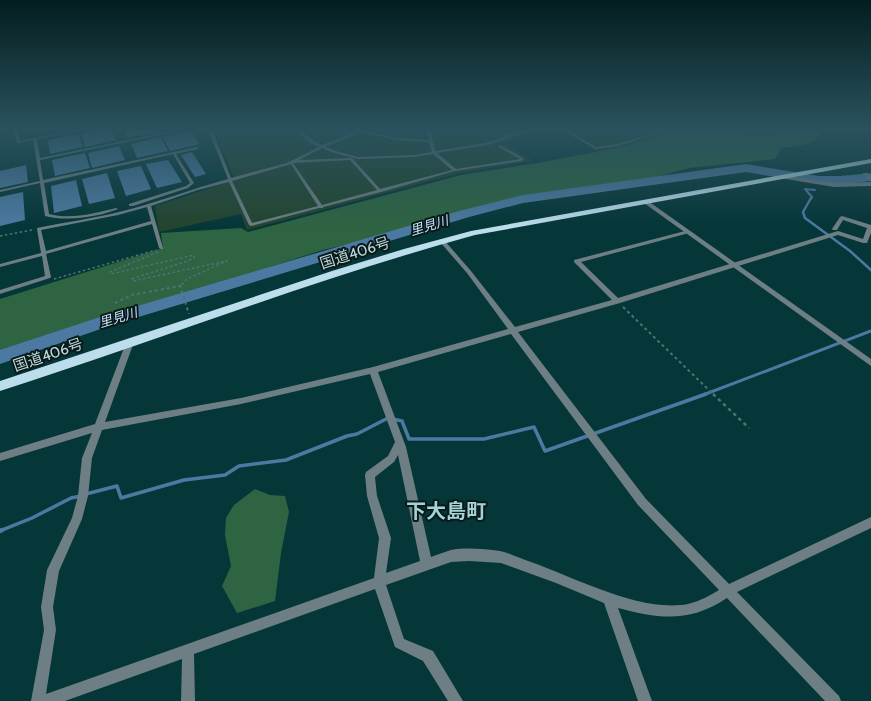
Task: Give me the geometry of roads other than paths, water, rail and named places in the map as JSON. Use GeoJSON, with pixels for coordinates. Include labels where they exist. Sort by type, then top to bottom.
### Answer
{"type":"FeatureCollection","features":[{"type":"Feature","properties":{"kind":"highway","name":"国道406号"},"geometry":{"type":"LineString","coordinates":[[0,386],[335,273],[442,241],[474,233],[867,162]]}},
{"type":"Feature","properties":{"kind":"street"},"geometry":{"type":"LineString","coordinates":[[784,177],[829,185],[871,184]]}},
{"type":"Feature","properties":{"kind":"street"},"geometry":{"type":"LineString","coordinates":[[646,202],[871,363]]}},
{"type":"Feature","properties":{"kind":"street"},"geometry":{"type":"LineString","coordinates":[[0,457],[98,427],[241,401],[373,370],[617,301],[838,233],[868,243],[870,227],[842,218],[836,229]]}},
{"type":"Feature","properties":{"kind":"street"},"geometry":{"type":"LineString","coordinates":[[617,301],[576,261],[687,232]]}},
{"type":"Feature","properties":{"kind":"street"},"geometry":{"type":"LineString","coordinates":[[442,241],[469,272],[642,502],[834,701]]}},
{"type":"Feature","properties":{"kind":"street"},"geometry":{"type":"LineString","coordinates":[[38,701],[50,630],[47,607],[53,570],[77,519],[83,496],[85,466],[130,342]]}},
{"type":"Feature","properties":{"kind":"street"},"geometry":{"type":"LineString","coordinates":[[373,370],[399,443],[427,565]]}},
{"type":"Feature","properties":{"kind":"street"},"geometry":{"type":"LineString","coordinates":[[399,443],[391,459],[370,474],[372,496],[385,538],[379,583],[399,643],[428,656],[456,701]]}},
{"type":"Feature","properties":{"kind":"street"},"geometry":{"type":"LineString","coordinates":[[46,701],[452,556],[469,555],[501,557],[609,598],[663,611],[688,610],[710,603],[727,591],[871,522]]}},
{"type":"Feature","properties":{"kind":"street"},"geometry":{"type":"LineString","coordinates":[[609,598],[645,701]]}},
{"type":"Feature","properties":{"kind":"street"},"geometry":{"type":"LineString","coordinates":[[188,651],[188,701]]}},
{"type":"Feature","properties":{"kind":"lane"},"geometry":{"type":"LineString","coordinates":[[38,162],[47,215],[51,217],[66,218],[116,209]]}},
{"type":"Feature","properties":{"kind":"lane"},"geometry":{"type":"LineString","coordinates":[[0,191],[134,162]]}},
{"type":"Feature","properties":{"kind":"lane"},"geometry":{"type":"LineString","coordinates":[[131,205],[192,183],[179,162]]}},
{"type":"Feature","properties":{"kind":"lane"},"geometry":{"type":"LineString","coordinates":[[223,162],[251,225],[455,170],[511,162]]}},
{"type":"Feature","properties":{"kind":"lane"},"geometry":{"type":"LineString","coordinates":[[292,162],[321,207]]}},
{"type":"Feature","properties":{"kind":"lane"},"geometry":{"type":"LineString","coordinates":[[0,292],[48,277],[39,229],[118,214],[149,206],[230,180],[298,162]]}},
{"type":"Feature","properties":{"kind":"lane"},"geometry":{"type":"LineString","coordinates":[[353,162],[380,191]]}},
{"type":"Feature","properties":{"kind":"lane"},"geometry":{"type":"LineString","coordinates":[[445,162],[455,170]]}},
{"type":"Feature","properties":{"kind":"lane"},"geometry":{"type":"LineString","coordinates":[[149,206],[161,248]]}},
{"type":"Feature","properties":{"kind":"lane"},"geometry":{"type":"LineString","coordinates":[[0,266],[154,222]]}},
{"type":"Feature","properties":{"kind":"water"},"geometry":{"type":"Polygon","coordinates":[[[52,162],[88,162],[90,168],[55,176],[52,162]]]}},
{"type":"Feature","properties":{"kind":"water"},"geometry":{"type":"Polygon","coordinates":[[[90,162],[118,162],[92,168],[90,162]]]}},
{"type":"Feature","properties":{"kind":"water"},"geometry":{"type":"Polygon","coordinates":[[[169,162],[182,182],[157,188],[146,164],[169,162]]]}},
{"type":"Feature","properties":{"kind":"water"},"geometry":{"type":"Polygon","coordinates":[[[185,162],[198,162],[206,174],[195,177],[185,162]]]}},
{"type":"Feature","properties":{"kind":"water"},"geometry":{"type":"Polygon","coordinates":[[[26,165],[28,182],[0,188],[0,171],[26,165]]]}},
{"type":"Feature","properties":{"kind":"water"},"geometry":{"type":"Polygon","coordinates":[[[141,166],[151,189],[126,196],[117,171],[141,166]]]}},
{"type":"Feature","properties":{"kind":"water"},"geometry":{"type":"Polygon","coordinates":[[[107,173],[115,198],[89,204],[82,179],[107,173]]]}},
{"type":"Feature","properties":{"kind":"water"},"geometry":{"type":"Polygon","coordinates":[[[76,180],[82,206],[54,213],[51,186],[76,180]]]}},
{"type":"Feature","properties":{"kind":"water"},"geometry":{"type":"Polygon","coordinates":[[[23,192],[25,220],[0,226],[0,197],[23,192]]]}},
{"type":"Feature","properties":{"kind":"waterway","name":"里見川"},"geometry":{"type":"LineString","coordinates":[[0,357],[106,321],[464,214],[523,199],[746,168],[827,181],[871,177]]}},
{"type":"Feature","properties":{"kind":"waterway"},"geometry":{"type":"LineString","coordinates":[[811,199],[812,197],[805,189],[815,190]]}},
{"type":"Feature","properties":{"kind":"waterway"},"geometry":{"type":"LineString","coordinates":[[811,198],[803,212],[805,218],[850,251],[871,270]]}},
{"type":"Feature","properties":{"kind":"waterway"},"geometry":{"type":"LineString","coordinates":[[703,395],[871,331]]}},
{"type":"Feature","properties":{"kind":"waterway"},"geometry":{"type":"LineString","coordinates":[[86,494],[117,486],[121,498],[184,480],[225,475],[239,466],[286,460],[347,436],[357,434],[388,418],[402,421],[409,439],[484,439],[534,427],[545,451],[706,394]]}},
{"type":"Feature","properties":{"kind":"waterway"},"geometry":{"type":"LineString","coordinates":[[2,530],[0,531],[32,518],[71,498],[81,496]]}},
{"type":"Feature","properties":{"kind":"district","name":"下大島町"},"geometry":{"type":"Point","coordinates":[446,511]}}]}
